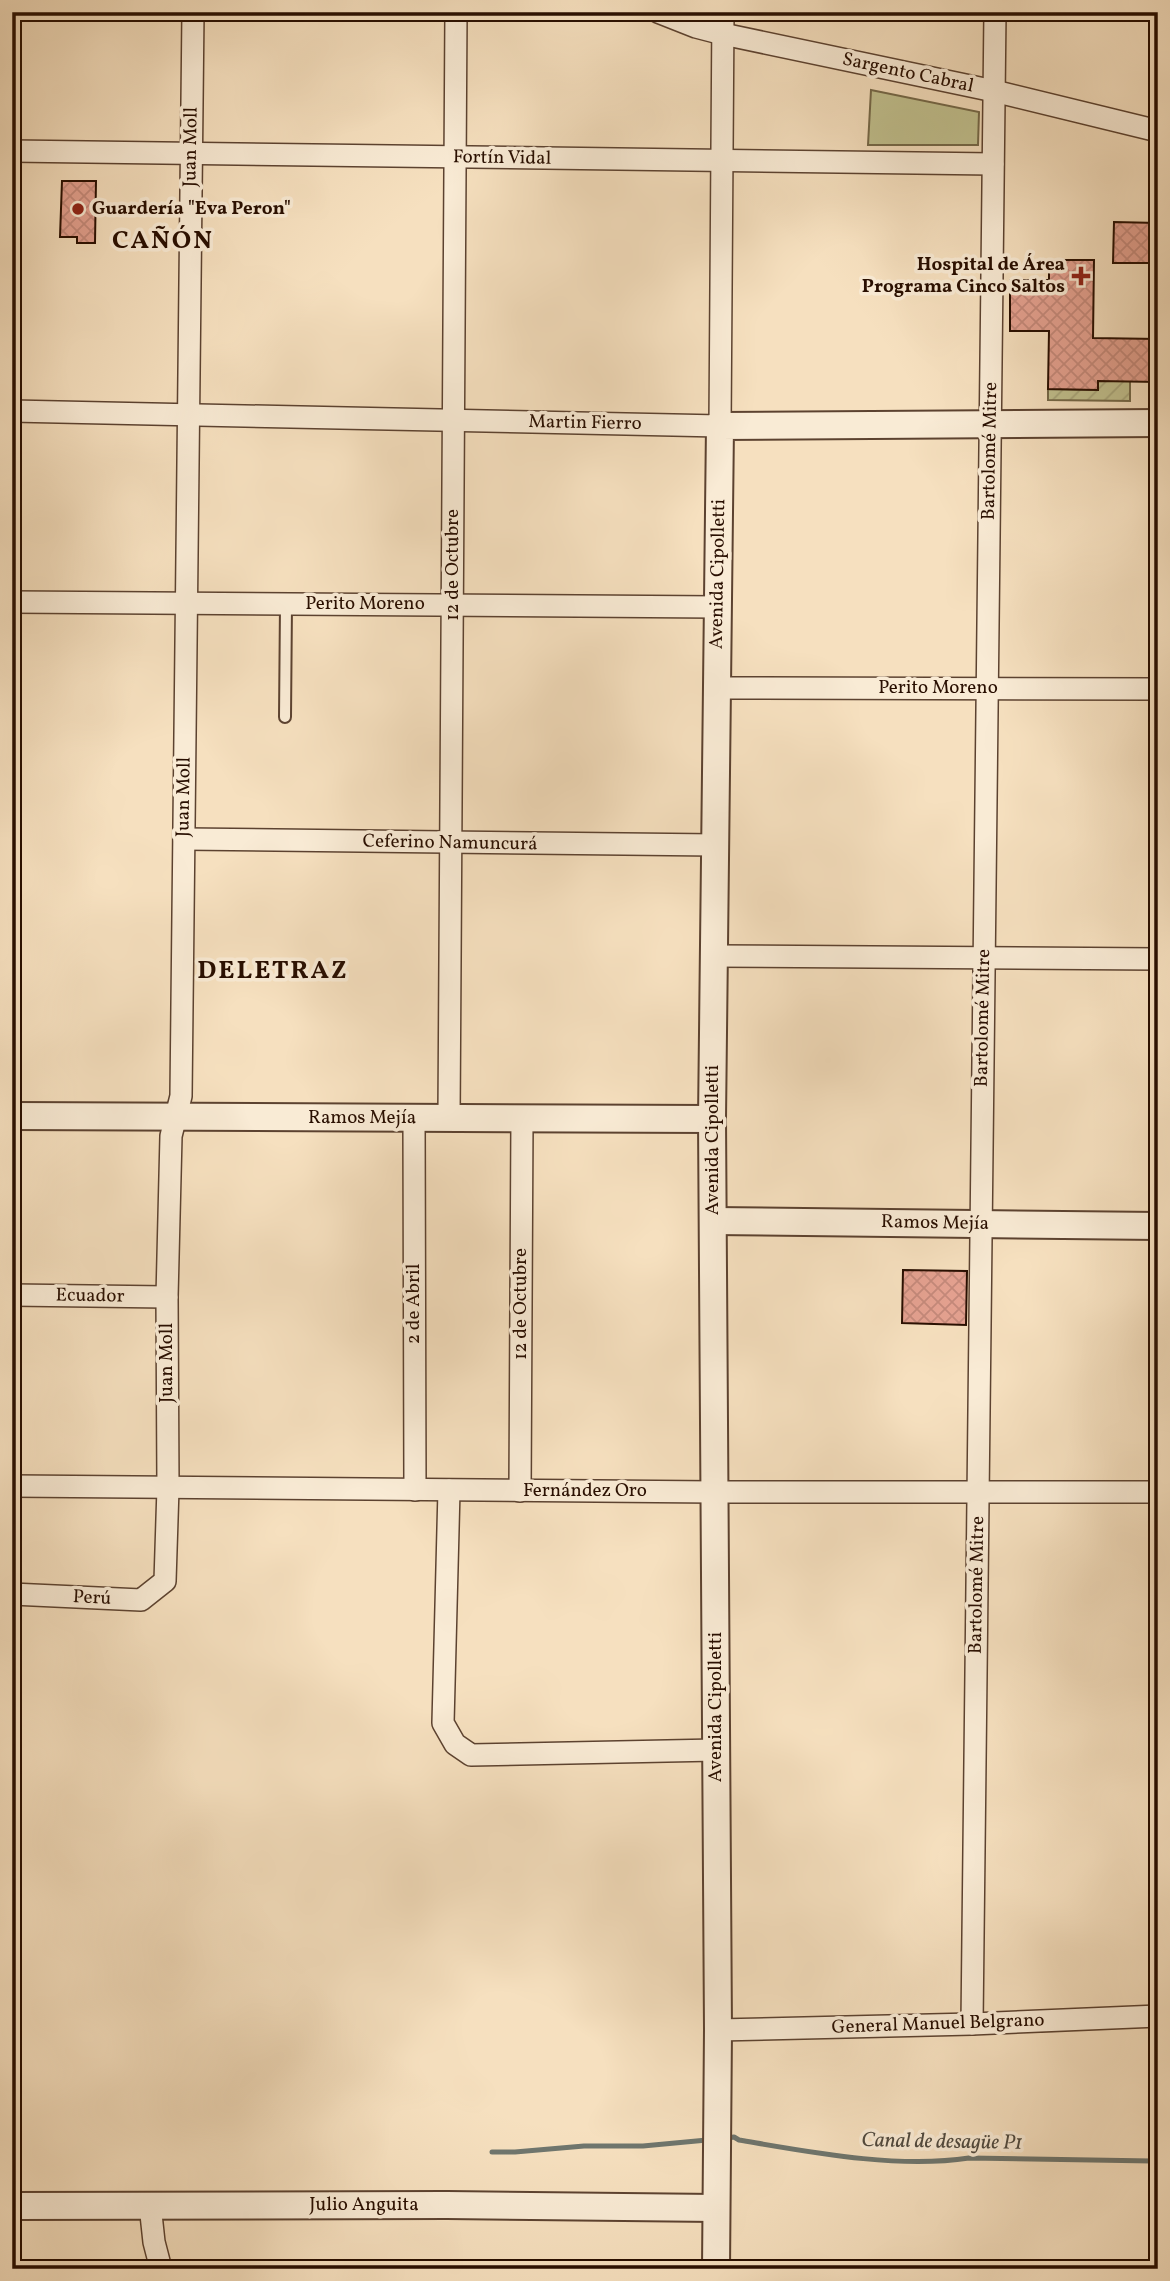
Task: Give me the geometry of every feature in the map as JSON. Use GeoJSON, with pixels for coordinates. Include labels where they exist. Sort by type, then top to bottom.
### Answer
{"type":"FeatureCollection","features":[{"type":"Feature","properties":{"kind":"street","name":"Juan Moll"},"geometry":{"type":"LineString","coordinates":[[165,1581],[168,1488],[167,1297],[172,1136],[181,1096],[193,12]]}},
{"type":"Feature","properties":{"kind":"street","name":"12 de Octubre"},"geometry":{"type":"LineString","coordinates":[[449,1118],[456,12]]}},
{"type":"Feature","properties":{"kind":"street","name":"Sargento Cabral"},"geometry":{"type":"LineString","coordinates":[[658,12],[723,23],[1158,131]]}},
{"type":"Feature","properties":{"kind":"street","name":"Bartolomé Mitre"},"geometry":{"type":"LineString","coordinates":[[972,2024],[995,12]]}},
{"type":"Feature","properties":{"kind":"street","name":"Avenida Cipolletti"},"geometry":{"type":"LineString","coordinates":[[716,2269],[718,2030],[712,1119],[723,23]]}},
{"type":"Feature","properties":{"kind":"street","name":"Fortín Vidal"},"geometry":{"type":"LineString","coordinates":[[12,151],[993,164]]}},
{"type":"Feature","properties":{"kind":"street","name":"Martin Fierro"},"geometry":{"type":"LineString","coordinates":[[12,411],[720,426],[1158,423]]}},
{"type":"Feature","properties":{"kind":"street","name":"Perito Moreno"},"geometry":{"type":"LineString","coordinates":[[12,602],[718,607]]}},
{"type":"Feature","properties":{"kind":"street","name":"Perito Moreno"},"geometry":{"type":"LineString","coordinates":[[717,688],[1158,690]]}},
{"type":"Feature","properties":{"kind":"street","name":"Ceferino Namuncurá"},"geometry":{"type":"LineString","coordinates":[[184,839],[716,845]]}},
{"type":"Feature","properties":{"kind":"street"},"geometry":{"type":"LineString","coordinates":[[715,956],[1158,959]]}},
{"type":"Feature","properties":{"kind":"street","name":"Ramos Mejía"},"geometry":{"type":"LineString","coordinates":[[12,1116],[712,1119]]}},
{"type":"Feature","properties":{"kind":"street","name":"2 de Abril"},"geometry":{"type":"LineString","coordinates":[[414,1118],[415,1490]]}},
{"type":"Feature","properties":{"kind":"street","name":"12 de Octubre"},"geometry":{"type":"LineString","coordinates":[[520,1491],[522,1118]]}},
{"type":"Feature","properties":{"kind":"street","name":"Ramos Mejía"},"geometry":{"type":"LineString","coordinates":[[713,1221],[1158,1226]]}},
{"type":"Feature","properties":{"kind":"street","name":"Ecuador"},"geometry":{"type":"LineString","coordinates":[[12,1295],[167,1297]]}},
{"type":"Feature","properties":{"kind":"street","name":"Fernández Oro"},"geometry":{"type":"LineString","coordinates":[[12,1486],[520,1491],[1158,1492]]}},
{"type":"Feature","properties":{"kind":"street"},"geometry":{"type":"LineString","coordinates":[[449,1490],[443,1723],[455,1744],[471,1755],[716,1750]]}},
{"type":"Feature","properties":{"kind":"street","name":"Perú"},"geometry":{"type":"LineString","coordinates":[[12,1594],[141,1600],[165,1581]]}},
{"type":"Feature","properties":{"kind":"street","name":"General Manuel Belgrano"},"geometry":{"type":"LineString","coordinates":[[718,2030],[1158,2016]]}},
{"type":"Feature","properties":{"kind":"street"},"geometry":{"type":"LineString","coordinates":[[150,2205],[154,2242],[161,2269]]}},
{"type":"Feature","properties":{"kind":"street","name":"Julio Anguita"},"geometry":{"type":"LineString","coordinates":[[12,2206],[716,2208]]}},
{"type":"Feature","properties":{"kind":"lane"},"geometry":{"type":"LineString","coordinates":[[285,717],[286,604]]}},
{"type":"Feature","properties":{"kind":"green space"},"geometry":{"type":"Polygon","coordinates":[[[871,90],[979,112],[978,145],[868,145],[871,90]]]}},
{"type":"Feature","properties":{"kind":"green space"},"geometry":{"type":"Polygon","coordinates":[[[1098,381],[1130,381],[1130,401],[1048,400],[1048,389],[1098,390],[1098,381]]]}},
{"type":"Feature","properties":{"kind":"building","name":"Guardería \"Eva Peron\""},"geometry":{"type":"Polygon","coordinates":[[[62,181],[96,181],[95,243],[77,243],[77,237],[60,237],[62,181]]]}},
{"type":"Feature","properties":{"kind":"building"},"geometry":{"type":"Polygon","coordinates":[[[1114,222],[1158,223],[1158,263],[1113,263],[1114,222]]]}},
{"type":"Feature","properties":{"kind":"building"},"geometry":{"type":"Polygon","coordinates":[[[1049,260],[1094,260],[1093,338],[1158,339],[1158,382],[1098,381],[1098,390],[1048,389],[1049,331],[1010,331],[1010,280],[1049,280],[1049,260]]]}},
{"type":"Feature","properties":{"kind":"building"},"geometry":{"type":"Polygon","coordinates":[[[903,1270],[967,1271],[966,1325],[902,1323],[903,1270]]]}},
{"type":"Feature","properties":{"kind":"waterway","name":"Canal de desagüe P1"},"geometry":{"type":"LineString","coordinates":[[727,2138],[854,2158],[913,2162],[969,2158],[1152,2161],[1158,2157]]}},
{"type":"Feature","properties":{"kind":"waterway","name":"Canal de desagüe P1"},"geometry":{"type":"LineString","coordinates":[[492,2152],[584,2146],[643,2146],[707,2140]]}},
{"type":"Feature","properties":{"kind":"place","name":"Guardería \"Eva Peron\""},"geometry":{"type":"Point","coordinates":[78,209]}},
{"type":"Feature","properties":{"kind":"place","name":"Hospital de Área Programa Cinco Saltos"},"geometry":{"type":"Point","coordinates":[1081,276]}},
{"type":"Feature","properties":{"kind":"district","name":"CAÑÓN"},"geometry":{"type":"Point","coordinates":[163,241]}},
{"type":"Feature","properties":{"kind":"district","name":"DELETRAZ"},"geometry":{"type":"Point","coordinates":[273,971]}}]}
